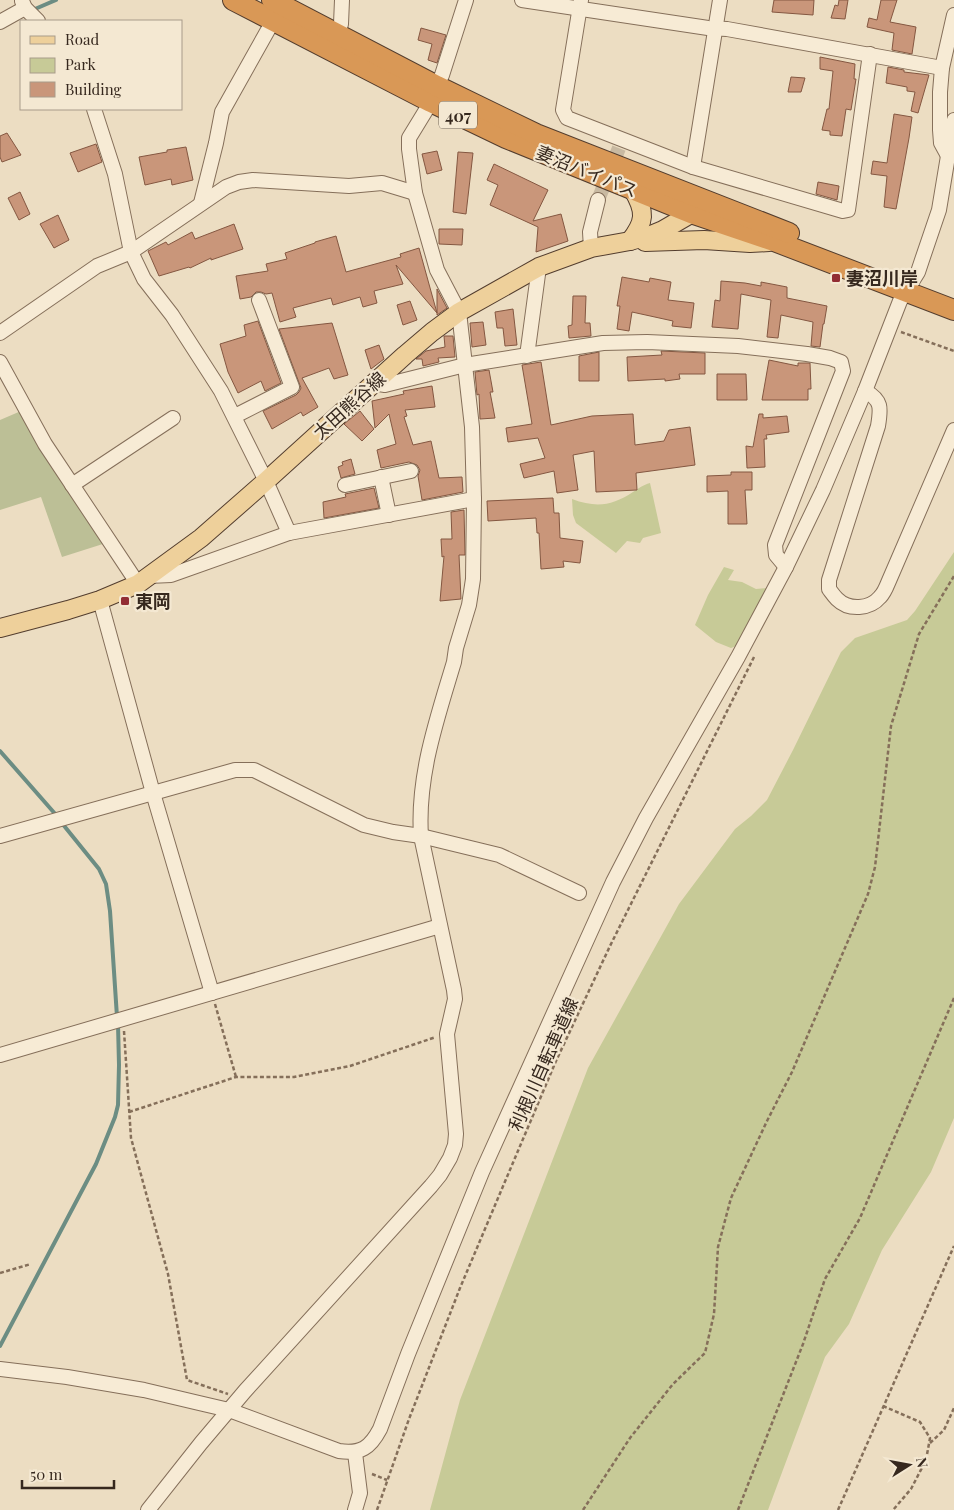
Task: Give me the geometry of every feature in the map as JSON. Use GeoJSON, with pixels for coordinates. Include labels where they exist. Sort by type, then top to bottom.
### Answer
{"type":"FeatureCollection","features":[{"type":"Feature","properties":{"kind":"highway","name":"妻沼バイパス"},"geometry":{"type":"LineString","coordinates":[[233,0],[273,21],[335,43]]}},
{"type":"Feature","properties":{"kind":"highway","name":"妻沼バイパス"},"geometry":{"type":"LineString","coordinates":[[272,0],[335,43],[434,94],[506,138],[691,213],[916,289],[954,296]]}},
{"type":"Feature","properties":{"kind":"highway","name":"妻沼バイパス"},"geometry":{"type":"LineString","coordinates":[[434,94],[712,203],[916,289],[954,310]]}},
{"type":"Feature","properties":{"kind":"main road"},"geometry":{"type":"LineString","coordinates":[[630,241],[638,232],[643,214],[640,202],[633,190]]}},
{"type":"Feature","properties":{"kind":"main road","name":"太田熊谷線"},"geometry":{"type":"LineString","coordinates":[[0,628],[35,620],[100,600],[143,580],[201,538],[373,383],[432,332],[459,312],[539,267],[591,248],[630,241],[663,230],[712,203]]}},
{"type":"Feature","properties":{"kind":"main road"},"geometry":{"type":"LineString","coordinates":[[630,241],[704,240],[762,243],[774,241]]}},
{"type":"Feature","properties":{"kind":"street"},"geometry":{"type":"LineString","coordinates":[[335,43],[341,24],[342,0]]}},
{"type":"Feature","properties":{"kind":"street"},"geometry":{"type":"LineString","coordinates":[[148,1510],[229,1410],[431,1186],[450,1158],[455,1145],[456,1129],[447,1034],[455,999],[421,836],[420,820],[429,751],[469,605],[474,579],[472,427],[459,312],[437,270],[415,193],[409,138],[434,94],[442,75],[466,0]]}},
{"type":"Feature","properties":{"kind":"street"},"geometry":{"type":"LineString","coordinates":[[522,0],[580,4],[942,68]]}},
{"type":"Feature","properties":{"kind":"street"},"geometry":{"type":"LineString","coordinates":[[693,167],[720,0]]}},
{"type":"Feature","properties":{"kind":"street"},"geometry":{"type":"LineString","coordinates":[[0,22],[23,4],[37,20]]}},
{"type":"Feature","properties":{"kind":"street"},"geometry":{"type":"LineString","coordinates":[[580,4],[563,110],[566,118],[620,143],[693,167],[842,211],[848,210],[870,54]]}},
{"type":"Feature","properties":{"kind":"street"},"geometry":{"type":"LineString","coordinates":[[948,155],[941,143],[940,92],[942,68],[954,15]]}},
{"type":"Feature","properties":{"kind":"street"},"geometry":{"type":"LineString","coordinates":[[201,203],[222,112],[273,21]]}},
{"type":"Feature","properties":{"kind":"street"},"geometry":{"type":"LineString","coordinates":[[94,110],[115,174],[131,252],[144,279],[172,315],[221,391],[235,416],[289,533]]}},
{"type":"Feature","properties":{"kind":"street"},"geometry":{"type":"LineString","coordinates":[[0,1369],[67,1377],[144,1390],[229,1410],[339,1451],[355,1453],[370,1444],[380,1428],[482,1172],[613,882],[646,818],[738,657],[786,567],[823,490],[900,301],[916,289],[922,260],[939,210],[954,120]]}},
{"type":"Feature","properties":{"kind":"street"},"geometry":{"type":"LineString","coordinates":[[0,333],[97,266],[131,252],[201,203],[226,187],[239,182],[253,180],[349,186],[382,183],[415,193]]}},
{"type":"Feature","properties":{"kind":"street"},"geometry":{"type":"LineString","coordinates":[[591,248],[590,232],[598,200]]}},
{"type":"Feature","properties":{"kind":"street"},"geometry":{"type":"LineString","coordinates":[[527,356],[539,267]]}},
{"type":"Feature","properties":{"kind":"street"},"geometry":{"type":"LineString","coordinates":[[235,416],[292,387],[259,300]]}},
{"type":"Feature","properties":{"kind":"street"},"geometry":{"type":"LineString","coordinates":[[373,383],[385,385],[465,365],[603,343],[647,342],[738,346],[807,354],[841,362],[843,371],[775,545],[776,555],[786,567]]}},
{"type":"Feature","properties":{"kind":"street"},"geometry":{"type":"LineString","coordinates":[[0,362],[45,444],[72,485],[143,580],[171,575],[289,533],[474,499]]}},
{"type":"Feature","properties":{"kind":"street"},"geometry":{"type":"LineString","coordinates":[[865,390],[875,396],[879,418],[829,580],[830,590],[841,602],[863,608],[873,604],[881,596],[954,430]]}},
{"type":"Feature","properties":{"kind":"street"},"geometry":{"type":"LineString","coordinates":[[72,485],[173,418]]}},
{"type":"Feature","properties":{"kind":"street"},"geometry":{"type":"LineString","coordinates":[[345,486],[411,471]]}},
{"type":"Feature","properties":{"kind":"street"},"geometry":{"type":"LineString","coordinates":[[381,477],[388,515]]}},
{"type":"Feature","properties":{"kind":"street"},"geometry":{"type":"LineString","coordinates":[[100,600],[212,993]]}},
{"type":"Feature","properties":{"kind":"street"},"geometry":{"type":"LineString","coordinates":[[0,836],[235,770],[254,770],[364,826],[421,836],[499,855],[579,892]]}},
{"type":"Feature","properties":{"kind":"street"},"geometry":{"type":"LineString","coordinates":[[0,1055],[440,926]]}},
{"type":"Feature","properties":{"kind":"street"},"geometry":{"type":"LineString","coordinates":[[355,1453],[360,1493],[355,1510]]}},
{"type":"Feature","properties":{"kind":"path"},"geometry":{"type":"LineString","coordinates":[[904,333],[954,351]]}},
{"type":"Feature","properties":{"kind":"path"},"geometry":{"type":"LineString","coordinates":[[583,1510],[630,1438],[673,1384],[706,1353],[714,1314],[718,1247],[731,1198],[792,1072],[868,894],[875,867],[891,726],[919,634],[954,576]]}},
{"type":"Feature","properties":{"kind":"path","name":"利根川自転車道線"},"geometry":{"type":"LineString","coordinates":[[377,1510],[460,1288],[556,1061],[610,946],[757,650]]}},
{"type":"Feature","properties":{"kind":"path"},"geometry":{"type":"LineString","coordinates":[[212,993],[236,1077]]}},
{"type":"Feature","properties":{"kind":"path"},"geometry":{"type":"LineString","coordinates":[[738,1510],[803,1344],[825,1279],[860,1218],[954,998]]}},
{"type":"Feature","properties":{"kind":"path"},"geometry":{"type":"LineString","coordinates":[[123,1019],[131,1138],[168,1274],[187,1380],[240,1398]]}},
{"type":"Feature","properties":{"kind":"path"},"geometry":{"type":"LineString","coordinates":[[129,1112],[236,1077],[294,1077],[350,1066],[447,1034]]}},
{"type":"Feature","properties":{"kind":"path"},"geometry":{"type":"LineString","coordinates":[[838,1510],[954,1246]]}},
{"type":"Feature","properties":{"kind":"path"},"geometry":{"type":"LineString","coordinates":[[0,1273],[31,1264]]}},
{"type":"Feature","properties":{"kind":"path"},"geometry":{"type":"LineString","coordinates":[[883,1406],[920,1422],[930,1438],[926,1460],[911,1490],[893,1510]]}},
{"type":"Feature","properties":{"kind":"path"},"geometry":{"type":"LineString","coordinates":[[929,1444],[944,1430],[954,1408]]}},
{"type":"Feature","properties":{"kind":"path"},"geometry":{"type":"LineString","coordinates":[[372,1474],[387,1480]]}},
{"type":"Feature","properties":{"kind":"green space"},"geometry":{"type":"Polygon","coordinates":[[[21,411],[106,543],[62,557],[41,497],[0,510],[0,420],[21,411]]]}},
{"type":"Feature","properties":{"kind":"green space"},"geometry":{"type":"Polygon","coordinates":[[[650,483],[661,533],[643,538],[640,543],[627,541],[616,553],[576,523],[573,515],[572,499],[589,504],[611,503],[650,483]]]}},
{"type":"Feature","properties":{"kind":"green space"},"geometry":{"type":"Polygon","coordinates":[[[954,552],[954,1118],[931,1172],[882,1250],[849,1324],[825,1357],[768,1510],[430,1510],[460,1400],[588,1068],[679,904],[735,829],[767,800],[841,652],[855,638],[907,620],[954,552]]]}},
{"type":"Feature","properties":{"kind":"green space"},"geometry":{"type":"Polygon","coordinates":[[[724,567],[734,570],[728,580],[742,582],[756,589],[767,588],[736,646],[731,648],[716,642],[695,625],[708,595],[724,567]]]}},
{"type":"Feature","properties":{"kind":"building"},"geometry":{"type":"Polygon","coordinates":[[[774,0],[814,0],[813,15],[772,12],[774,0]]]}},
{"type":"Feature","properties":{"kind":"building"},"geometry":{"type":"Polygon","coordinates":[[[839,0],[848,0],[845,19],[831,18],[835,5],[838,6],[839,0]]]}},
{"type":"Feature","properties":{"kind":"building"},"geometry":{"type":"Polygon","coordinates":[[[881,0],[897,0],[890,22],[916,27],[912,54],[892,50],[894,33],[867,27],[869,18],[877,20],[881,0]]]}},
{"type":"Feature","properties":{"kind":"building"},"geometry":{"type":"Polygon","coordinates":[[[421,28],[446,35],[437,63],[428,60],[432,44],[418,40],[421,28]]]}},
{"type":"Feature","properties":{"kind":"building"},"geometry":{"type":"Polygon","coordinates":[[[820,57],[855,64],[854,79],[856,79],[851,110],[846,109],[842,136],[830,135],[830,131],[822,130],[827,109],[829,109],[833,71],[820,69],[820,57]]]}},
{"type":"Feature","properties":{"kind":"building"},"geometry":{"type":"Polygon","coordinates":[[[888,67],[904,70],[904,72],[929,75],[918,113],[911,111],[915,92],[907,91],[907,87],[886,83],[888,67]]]}},
{"type":"Feature","properties":{"kind":"building"},"geometry":{"type":"Polygon","coordinates":[[[791,77],[805,78],[801,92],[788,92],[791,77]]]}},
{"type":"Feature","properties":{"kind":"building"},"geometry":{"type":"Polygon","coordinates":[[[894,114],[912,117],[896,209],[884,207],[887,176],[871,174],[873,161],[887,163],[894,114]]]}},
{"type":"Feature","properties":{"kind":"building"},"geometry":{"type":"Polygon","coordinates":[[[7,133],[21,155],[2,162],[0,157],[0,136],[7,133]]]}},
{"type":"Feature","properties":{"kind":"building"},"geometry":{"type":"Polygon","coordinates":[[[96,144],[102,162],[78,172],[70,153],[96,144]]]}},
{"type":"Feature","properties":{"kind":"building"},"geometry":{"type":"Polygon","coordinates":[[[186,147],[193,180],[172,185],[171,179],[145,185],[139,157],[186,147]]]}},
{"type":"Feature","properties":{"kind":"building"},"geometry":{"type":"Polygon","coordinates":[[[437,151],[442,170],[427,174],[422,154],[437,151]]]}},
{"type":"Feature","properties":{"kind":"building"},"geometry":{"type":"Polygon","coordinates":[[[458,152],[473,153],[466,214],[453,212],[458,152]]]}},
{"type":"Feature","properties":{"kind":"building"},"geometry":{"type":"Polygon","coordinates":[[[494,164],[548,190],[533,221],[561,214],[568,241],[536,252],[538,227],[490,205],[498,185],[487,180],[494,164]]]}},
{"type":"Feature","properties":{"kind":"building"},"geometry":{"type":"Polygon","coordinates":[[[818,182],[839,186],[837,200],[816,194],[818,182]]]}},
{"type":"Feature","properties":{"kind":"building"},"geometry":{"type":"Polygon","coordinates":[[[20,192],[30,214],[19,220],[8,198],[20,192]]]}},
{"type":"Feature","properties":{"kind":"building"},"geometry":{"type":"Polygon","coordinates":[[[58,215],[69,240],[54,248],[40,224],[58,215]]]}},
{"type":"Feature","properties":{"kind":"building"},"geometry":{"type":"Polygon","coordinates":[[[234,224],[243,249],[211,260],[211,258],[190,268],[159,276],[148,251],[166,242],[168,245],[192,232],[195,239],[234,224]]]}},
{"type":"Feature","properties":{"kind":"building"},"geometry":{"type":"Polygon","coordinates":[[[439,229],[463,229],[462,245],[439,244],[439,229]]]}},
{"type":"Feature","properties":{"kind":"building"},"geometry":{"type":"Polygon","coordinates":[[[336,236],[346,272],[401,257],[400,254],[419,248],[437,313],[396,265],[403,284],[374,291],[377,303],[363,307],[360,297],[333,305],[331,298],[293,308],[296,317],[280,322],[272,293],[256,292],[251,297],[240,299],[236,276],[268,271],[266,264],[287,259],[285,253],[336,236]]]}},
{"type":"Feature","properties":{"kind":"building"},"geometry":{"type":"Polygon","coordinates":[[[622,277],[649,282],[650,278],[671,282],[668,300],[694,303],[691,328],[672,326],[673,321],[632,312],[629,331],[617,329],[620,306],[617,306],[622,277]]]}},
{"type":"Feature","properties":{"kind":"building"},"geometry":{"type":"Polygon","coordinates":[[[721,281],[761,286],[761,282],[787,287],[787,298],[827,306],[820,347],[811,346],[813,322],[781,315],[778,338],[767,337],[771,300],[741,294],[738,329],[712,327],[715,300],[720,301],[721,281]]]}},
{"type":"Feature","properties":{"kind":"building"},"geometry":{"type":"Polygon","coordinates":[[[437,289],[447,308],[437,315],[437,289]]]}},
{"type":"Feature","properties":{"kind":"building"},"geometry":{"type":"Polygon","coordinates":[[[573,296],[586,296],[585,323],[590,323],[591,336],[569,338],[568,326],[572,325],[573,296]]]}},
{"type":"Feature","properties":{"kind":"building"},"geometry":{"type":"Polygon","coordinates":[[[410,301],[417,320],[403,325],[397,305],[410,301]]]}},
{"type":"Feature","properties":{"kind":"building"},"geometry":{"type":"Polygon","coordinates":[[[513,309],[517,345],[505,346],[503,328],[497,328],[495,312],[513,309]]]}},
{"type":"Feature","properties":{"kind":"building"},"geometry":{"type":"Polygon","coordinates":[[[258,321],[281,383],[265,391],[261,381],[238,393],[228,372],[220,344],[246,336],[244,325],[258,321]]]}},
{"type":"Feature","properties":{"kind":"building"},"geometry":{"type":"Polygon","coordinates":[[[483,322],[486,345],[472,347],[470,323],[483,322]]]}},
{"type":"Feature","properties":{"kind":"building"},"geometry":{"type":"Polygon","coordinates":[[[332,323],[348,375],[334,379],[329,368],[302,378],[318,407],[303,416],[301,412],[272,429],[263,411],[296,395],[301,388],[279,329],[332,323]]]}},
{"type":"Feature","properties":{"kind":"building"},"geometry":{"type":"Polygon","coordinates":[[[444,336],[453,336],[455,357],[438,358],[439,362],[423,366],[422,359],[416,359],[426,351],[445,347],[444,336]]]}},
{"type":"Feature","properties":{"kind":"building"},"geometry":{"type":"Polygon","coordinates":[[[379,345],[384,359],[371,369],[365,350],[379,345]]]}},
{"type":"Feature","properties":{"kind":"building"},"geometry":{"type":"Polygon","coordinates":[[[661,351],[705,353],[705,374],[679,374],[680,379],[665,381],[665,379],[628,381],[627,357],[662,355],[661,351]]]}},
{"type":"Feature","properties":{"kind":"building"},"geometry":{"type":"Polygon","coordinates":[[[599,352],[599,381],[579,381],[579,356],[599,352]]]}},
{"type":"Feature","properties":{"kind":"building"},"geometry":{"type":"Polygon","coordinates":[[[769,360],[798,366],[798,363],[810,363],[811,389],[808,389],[808,400],[762,400],[769,360]]]}},
{"type":"Feature","properties":{"kind":"building"},"geometry":{"type":"Polygon","coordinates":[[[541,362],[551,425],[592,416],[633,414],[635,445],[664,441],[669,430],[690,427],[695,465],[636,473],[637,490],[596,492],[594,451],[573,455],[578,490],[557,493],[554,471],[524,478],[520,464],[545,458],[538,438],[508,442],[506,428],[532,424],[522,365],[541,362]]]}},
{"type":"Feature","properties":{"kind":"building"},"geometry":{"type":"Polygon","coordinates":[[[489,370],[493,392],[490,392],[495,418],[480,419],[479,394],[477,395],[475,372],[489,370]]]}},
{"type":"Feature","properties":{"kind":"building"},"geometry":{"type":"Polygon","coordinates":[[[717,374],[746,374],[747,400],[717,400],[717,374]]]}},
{"type":"Feature","properties":{"kind":"building"},"geometry":{"type":"Polygon","coordinates":[[[432,386],[435,407],[405,410],[407,416],[404,417],[413,445],[431,441],[439,478],[462,477],[463,492],[422,500],[418,476],[420,470],[417,465],[409,462],[381,468],[377,450],[396,444],[389,414],[375,428],[372,401],[404,394],[403,391],[432,386]]]}},
{"type":"Feature","properties":{"kind":"building"},"geometry":{"type":"Polygon","coordinates":[[[360,411],[374,429],[362,441],[344,424],[360,411]]]}},
{"type":"Feature","properties":{"kind":"building"},"geometry":{"type":"Polygon","coordinates":[[[759,414],[763,414],[763,418],[787,416],[789,432],[766,435],[767,439],[764,439],[765,467],[747,468],[746,446],[753,447],[759,414]]]}},
{"type":"Feature","properties":{"kind":"building"},"geometry":{"type":"Polygon","coordinates":[[[351,459],[355,474],[341,478],[338,467],[343,465],[342,462],[351,459]]]}},
{"type":"Feature","properties":{"kind":"building"},"geometry":{"type":"Polygon","coordinates":[[[731,472],[752,472],[752,490],[745,490],[747,524],[728,524],[728,491],[707,492],[707,476],[731,475],[731,472]]]}},
{"type":"Feature","properties":{"kind":"building"},"geometry":{"type":"Polygon","coordinates":[[[374,488],[379,508],[324,518],[323,502],[346,497],[345,494],[374,488]]]}},
{"type":"Feature","properties":{"kind":"building"},"geometry":{"type":"Polygon","coordinates":[[[553,498],[554,513],[559,513],[560,538],[583,541],[580,563],[563,561],[564,567],[541,569],[539,533],[537,533],[536,518],[488,521],[487,501],[553,498]]]}},
{"type":"Feature","properties":{"kind":"building"},"geometry":{"type":"Polygon","coordinates":[[[464,510],[465,555],[459,555],[461,599],[440,601],[444,556],[442,557],[441,539],[452,539],[451,512],[464,510]]]}},
{"type":"Feature","properties":{"kind":"waterway"},"geometry":{"type":"LineString","coordinates":[[35,9],[56,0]]}},
{"type":"Feature","properties":{"kind":"waterway"},"geometry":{"type":"LineString","coordinates":[[0,751],[57,816]]}},
{"type":"Feature","properties":{"kind":"waterway"},"geometry":{"type":"LineString","coordinates":[[61,822],[99,869],[106,884],[110,911],[117,1017]]}},
{"type":"Feature","properties":{"kind":"waterway"},"geometry":{"type":"LineString","coordinates":[[0,1346],[96,1164],[115,1117],[118,1105],[118,1024]]}},
{"type":"Feature","properties":{"kind":"tunnel"},"geometry":{"type":"LineString","coordinates":[[598,200],[619,148]]}},
{"type":"Feature","properties":{"kind":"place","name":"妻沼川岸"},"geometry":{"type":"Point","coordinates":[836,278]}},
{"type":"Feature","properties":{"kind":"place","name":"東岡"},"geometry":{"type":"Point","coordinates":[125,601]}}]}
